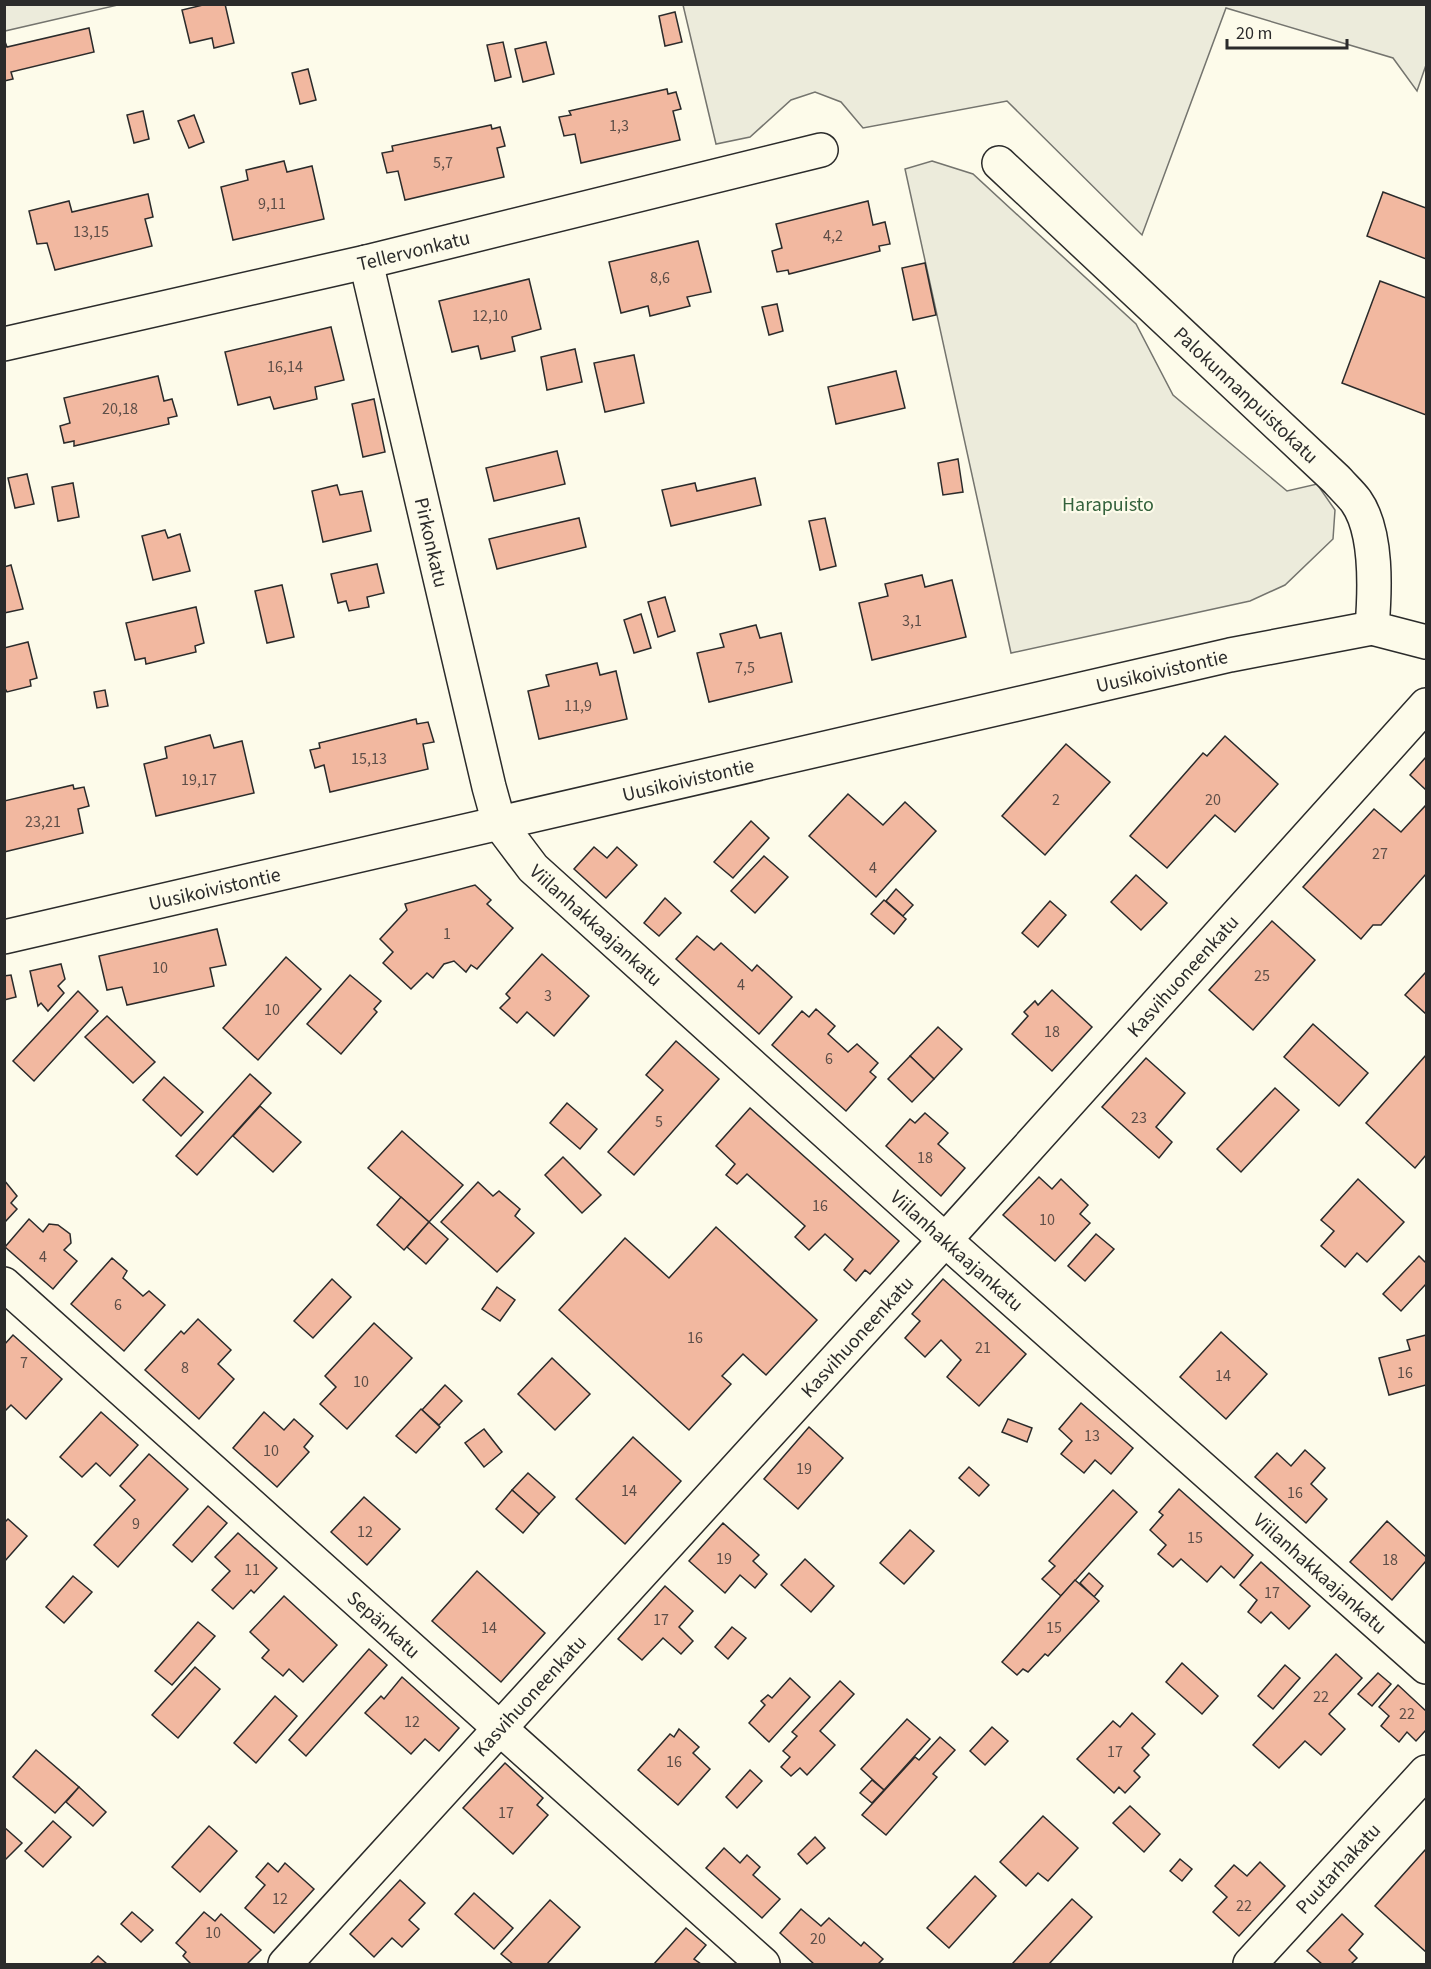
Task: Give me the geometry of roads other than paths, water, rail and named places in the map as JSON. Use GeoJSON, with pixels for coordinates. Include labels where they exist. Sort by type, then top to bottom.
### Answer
{"type":"FeatureCollection","features":[{"type":"Feature","properties":{"kind":"street","name":"Tellervonkatu"},"geometry":{"type":"LineString","coordinates":[[4,344],[366,262],[821,150]]}},
{"type":"Feature","properties":{"kind":"street","name":"Palokunnanpuistokatu"},"geometry":{"type":"LineString","coordinates":[[999,163],[1337,480],[1357,502],[1370,545],[1375,589],[1372,628]]}},
{"type":"Feature","properties":{"kind":"street","name":"Pirkonkatu"},"geometry":{"type":"LineString","coordinates":[[366,262],[499,823]]}},
{"type":"Feature","properties":{"kind":"street"},"geometry":{"type":"LineString","coordinates":[[1372,628],[1426,642]]}},
{"type":"Feature","properties":{"kind":"street","name":"Uusikoivistontie"},"geometry":{"type":"LineString","coordinates":[[4,937],[1230,655],[1372,628]]}},
{"type":"Feature","properties":{"kind":"street","name":"Kasvihuoneenkatu"},"geometry":{"type":"LineString","coordinates":[[285,1965],[945,1240],[1426,705]]}},
{"type":"Feature","properties":{"kind":"street","name":"Viilanhakkaajankatu"},"geometry":{"type":"LineString","coordinates":[[499,823],[533,868],[945,1240],[1426,1668]]}},
{"type":"Feature","properties":{"kind":"street","name":"Sepänkatu"},"geometry":{"type":"LineString","coordinates":[[7,1292],[501,1727],[763,1965]]}},
{"type":"Feature","properties":{"kind":"street","name":"Puutarhakatu"},"geometry":{"type":"LineString","coordinates":[[1250,1965],[1426,1772]]}},
{"type":"Feature","properties":{"kind":"park label","name":"Harapuisto"},"geometry":{"type":"Point","coordinates":[1108,504]}}]}
